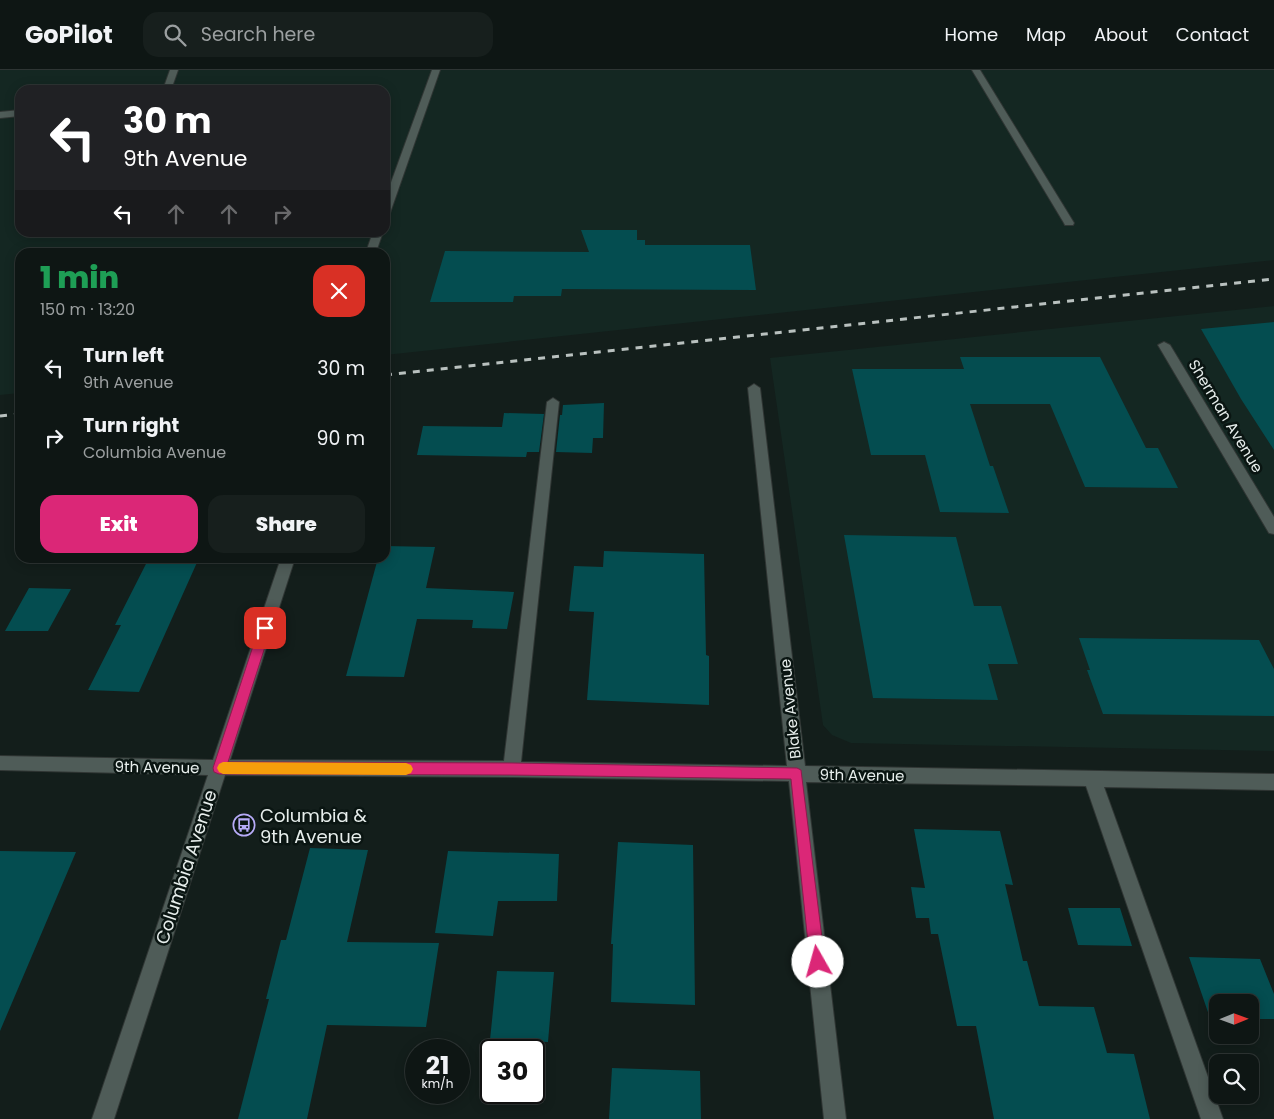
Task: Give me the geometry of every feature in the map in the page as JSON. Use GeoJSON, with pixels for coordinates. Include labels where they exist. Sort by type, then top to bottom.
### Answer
{"type":"FeatureCollection","features":[{"type":"Feature","properties":{"kind":"street"},"geometry":{"type":"LineString","coordinates":[[168,85],[174,70]]}},
{"type":"Feature","properties":{"kind":"street"},"geometry":{"type":"LineString","coordinates":[[390,198],[436,70]]}},
{"type":"Feature","properties":{"kind":"street"},"geometry":{"type":"LineString","coordinates":[[976,70],[1069,223]]}},
{"type":"Feature","properties":{"kind":"street"},"geometry":{"type":"LineString","coordinates":[[0,115],[15,114]]}},
{"type":"Feature","properties":{"kind":"street","name":"Sherman Avenue"},"geometry":{"type":"LineString","coordinates":[[1164,345],[1274,529]]}},
{"type":"Feature","properties":{"kind":"street","name":"Blake Avenue"},"geometry":{"type":"LineString","coordinates":[[754,388],[836,1119]]}},
{"type":"Feature","properties":{"kind":"street"},"geometry":{"type":"LineString","coordinates":[[512,769],[553,402]]}},
{"type":"Feature","properties":{"kind":"street","name":"Columbia Avenue"},"geometry":{"type":"LineString","coordinates":[[103,1119],[286,563]]}},
{"type":"Feature","properties":{"kind":"street","name":"9th Avenue"},"geometry":{"type":"LineString","coordinates":[[0,763],[219,768],[512,769],[1274,782]]}},
{"type":"Feature","properties":{"kind":"street"},"geometry":{"type":"LineString","coordinates":[[1092,778],[1212,1119]]}},
{"type":"Feature","properties":{"kind":"shaded area"},"geometry":{"type":"Polygon","coordinates":[[[0,70],[1274,70],[1274,260],[390,354],[390,248],[15,248],[15,394],[0,395],[0,70]]]}},
{"type":"Feature","properties":{"kind":"shaded area"},"geometry":{"type":"Polygon","coordinates":[[[1274,306],[1274,751],[851,743],[832,735],[823,725],[770,358],[1274,306]]]}},
{"type":"Feature","properties":{"kind":"building"},"geometry":{"type":"Polygon","coordinates":[[[581,230],[637,230],[637,240],[645,240],[645,245],[750,245],[756,290],[562,289],[561,296],[514,296],[513,302],[430,302],[445,251],[589,252],[581,230]]]}},
{"type":"Feature","properties":{"kind":"building"},"geometry":{"type":"Polygon","coordinates":[[[1274,322],[1274,450],[1241,399],[1201,329],[1274,322]]]}},
{"type":"Feature","properties":{"kind":"building"},"geometry":{"type":"Polygon","coordinates":[[[960,357],[1100,357],[1146,448],[1158,448],[1178,488],[1085,487],[1050,404],[970,404],[990,466],[993,466],[1009,513],[940,512],[925,455],[871,455],[852,369],[964,369],[960,357]]]}},
{"type":"Feature","properties":{"kind":"building"},"geometry":{"type":"Polygon","coordinates":[[[604,403],[603,438],[593,438],[592,453],[556,452],[563,405],[604,403]]]}},
{"type":"Feature","properties":{"kind":"building"},"geometry":{"type":"Polygon","coordinates":[[[504,413],[544,414],[539,452],[527,452],[526,457],[417,455],[423,426],[502,427],[504,413]]]}},
{"type":"Feature","properties":{"kind":"building"},"geometry":{"type":"Polygon","coordinates":[[[844,535],[956,537],[974,606],[1001,606],[1018,664],[988,664],[998,700],[873,698],[844,535]]]}},
{"type":"Feature","properties":{"kind":"building"},"geometry":{"type":"Polygon","coordinates":[[[390,546],[435,547],[426,588],[514,592],[507,629],[472,628],[473,620],[417,619],[404,677],[346,676],[377,563],[390,563],[390,546]]]}},
{"type":"Feature","properties":{"kind":"building"},"geometry":{"type":"Polygon","coordinates":[[[604,551],[704,554],[706,655],[709,656],[709,705],[587,700],[594,612],[569,611],[574,566],[603,567],[604,551]]]}},
{"type":"Feature","properties":{"kind":"building"},"geometry":{"type":"Polygon","coordinates":[[[146,563],[197,563],[139,692],[88,690],[121,625],[115,625],[146,563]]]}},
{"type":"Feature","properties":{"kind":"building"},"geometry":{"type":"Polygon","coordinates":[[[29,588],[71,589],[48,631],[5,631],[29,588]]]}},
{"type":"Feature","properties":{"kind":"building"},"geometry":{"type":"Polygon","coordinates":[[[1079,638],[1259,640],[1274,669],[1274,716],[1103,714],[1087,670],[1090,670],[1079,638]]]}},
{"type":"Feature","properties":{"kind":"building"},"geometry":{"type":"Polygon","coordinates":[[[914,829],[1000,831],[1013,885],[1005,884],[1023,961],[1027,961],[1039,1006],[1094,1007],[1107,1053],[1134,1054],[1150,1119],[994,1119],[976,1026],[957,1026],[938,934],[931,934],[929,918],[916,918],[911,887],[925,888],[914,829]]]}},
{"type":"Feature","properties":{"kind":"building"},"geometry":{"type":"Polygon","coordinates":[[[618,842],[693,845],[695,1005],[611,1002],[613,944],[611,944],[618,842]]]}},
{"type":"Feature","properties":{"kind":"building"},"geometry":{"type":"Polygon","coordinates":[[[310,848],[368,850],[347,942],[439,943],[426,1027],[327,1025],[307,1119],[238,1119],[269,999],[266,999],[281,940],[286,940],[310,848]]]}},
{"type":"Feature","properties":{"kind":"building"},"geometry":{"type":"Polygon","coordinates":[[[0,851],[76,852],[0,1031],[0,851]]]}},
{"type":"Feature","properties":{"kind":"building"},"geometry":{"type":"Polygon","coordinates":[[[448,851],[559,854],[557,901],[498,901],[493,936],[435,933],[448,851]]]}},
{"type":"Feature","properties":{"kind":"building"},"geometry":{"type":"Polygon","coordinates":[[[1068,908],[1120,908],[1132,946],[1078,945],[1068,908]]]}},
{"type":"Feature","properties":{"kind":"building"},"geometry":{"type":"Polygon","coordinates":[[[1189,957],[1260,959],[1274,994],[1274,1019],[1259,1019],[1259,994],[1209,994],[1209,1015],[1189,957]]]}},
{"type":"Feature","properties":{"kind":"building"},"geometry":{"type":"Polygon","coordinates":[[[497,971],[554,972],[548,1042],[545,1042],[545,1039],[490,1039],[497,971]]]}},
{"type":"Feature","properties":{"kind":"building"},"geometry":{"type":"Polygon","coordinates":[[[612,1068],[700,1071],[701,1119],[609,1119],[612,1068]]]}},
{"type":"Feature","properties":{"kind":"railway"},"geometry":{"type":"LineString","coordinates":[[390,374],[1274,279]]}},
{"type":"Feature","properties":{"kind":"railway"},"geometry":{"type":"LineString","coordinates":[[0,416],[15,414]]}},
{"type":"Feature","properties":{"kind":"slow traffic"},"geometry":{"type":"LineString","coordinates":[[223,768],[406,769]]}},
{"type":"Feature","properties":{"kind":"place","name":"Columbia & 9th Avenue"},"geometry":{"type":"Point","coordinates":[244,825]}},
{"type":"Feature","properties":{"kind":"route"},"geometry":{"type":"LineString","coordinates":[[265,628],[219,768],[512,769],[797,774],[818,962]]}}]}
